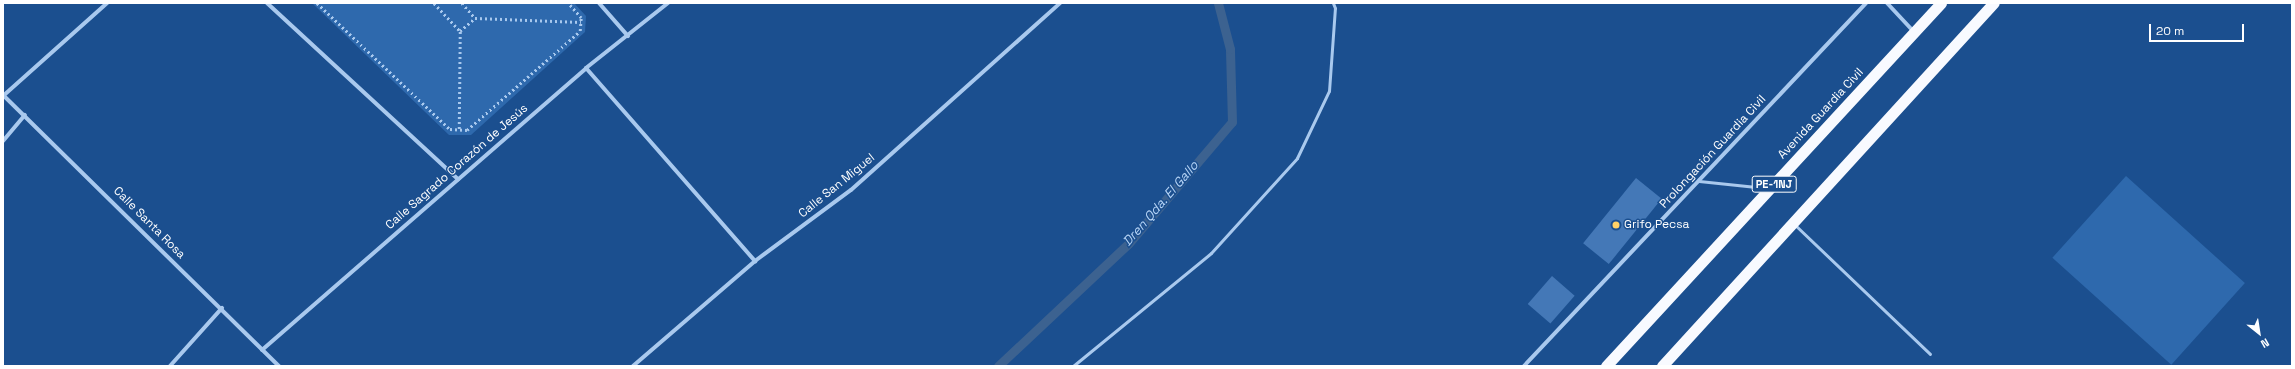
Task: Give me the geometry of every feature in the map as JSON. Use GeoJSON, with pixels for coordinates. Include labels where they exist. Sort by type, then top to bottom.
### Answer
{"type":"FeatureCollection","features":[{"type":"Feature","properties":{"kind":"highway","name":"Avenida Guardia Civil"},"geometry":{"type":"LineString","coordinates":[[1606,366],[1941,3]]}},
{"type":"Feature","properties":{"kind":"highway","name":"PE-1NJ"},"geometry":{"type":"LineString","coordinates":[[1662,366],[1994,3]]}},
{"type":"Feature","properties":{"kind":"street"},"geometry":{"type":"LineString","coordinates":[[3,95],[107,3]]}},
{"type":"Feature","properties":{"kind":"street"},"geometry":{"type":"LineString","coordinates":[[267,3],[458,179]]}},
{"type":"Feature","properties":{"kind":"street"},"geometry":{"type":"LineString","coordinates":[[599,3],[628,36]]}},
{"type":"Feature","properties":{"kind":"street","name":"Calle Sagrado Corazón de Jesús"},"geometry":{"type":"LineString","coordinates":[[262,350],[586,68],[668,3]]}},
{"type":"Feature","properties":{"kind":"street","name":"Calle San Miguel"},"geometry":{"type":"LineString","coordinates":[[633,366],[755,261],[851,190],[1060,3]]}},
{"type":"Feature","properties":{"kind":"street","name":"Prolongación Guardia Civil"},"geometry":{"type":"LineString","coordinates":[[1524,366],[1866,3]]}},
{"type":"Feature","properties":{"kind":"street"},"geometry":{"type":"LineString","coordinates":[[1887,3],[1914,33]]}},
{"type":"Feature","properties":{"kind":"street"},"geometry":{"type":"LineString","coordinates":[[586,68],[755,261]]}},
{"type":"Feature","properties":{"kind":"street","name":"Calle Santa Rosa"},"geometry":{"type":"LineString","coordinates":[[3,95],[26,115],[279,366]]}},
{"type":"Feature","properties":{"kind":"street"},"geometry":{"type":"LineString","coordinates":[[3,141],[26,115]]}},
{"type":"Feature","properties":{"kind":"street"},"geometry":{"type":"LineString","coordinates":[[170,366],[222,308]]}},
{"type":"Feature","properties":{"kind":"lane"},"geometry":{"type":"LineString","coordinates":[[1073,366],[1211,253],[1297,158],[1329,91],[1335,8],[1333,3]]}},
{"type":"Feature","properties":{"kind":"lane"},"geometry":{"type":"LineString","coordinates":[[1699,181],[1770,189]]}},
{"type":"Feature","properties":{"kind":"lane"},"geometry":{"type":"LineString","coordinates":[[1793,223],[1930,354]]}},
{"type":"Feature","properties":{"kind":"path"},"geometry":{"type":"LineString","coordinates":[[317,3],[450,129],[467,130],[580,31],[581,18],[568,3]]}},
{"type":"Feature","properties":{"kind":"path"},"geometry":{"type":"LineString","coordinates":[[434,3],[460,31],[459,129]]}},
{"type":"Feature","properties":{"kind":"path"},"geometry":{"type":"LineString","coordinates":[[462,3],[476,18]]}},
{"type":"Feature","properties":{"kind":"path"},"geometry":{"type":"LineString","coordinates":[[460,31],[476,18],[581,22]]}},
{"type":"Feature","properties":{"kind":"shaded area"},"geometry":{"type":"Polygon","coordinates":[[[312,3],[574,3],[586,16],[585,32],[471,135],[449,135],[312,3]]]}},
{"type":"Feature","properties":{"kind":"shaded area"},"geometry":{"type":"Polygon","coordinates":[[[2126,176],[2245,283],[2171,365],[2052,258],[2126,176]]]}},
{"type":"Feature","properties":{"kind":"building"},"geometry":{"type":"Polygon","coordinates":[[[1636,178],[1662,199],[1609,264],[1583,243],[1636,178]]]}},
{"type":"Feature","properties":{"kind":"building"},"geometry":{"type":"Polygon","coordinates":[[[1552,276],[1575,296],[1550,324],[1528,304],[1552,276]]]}},
{"type":"Feature","properties":{"kind":"waterway","name":"Dren Qda. El Gallo"},"geometry":{"type":"LineString","coordinates":[[998,366],[1128,244],[1232,122],[1230,49],[1218,3]]}},
{"type":"Feature","properties":{"kind":"place","name":"Grifo Pecsa"},"geometry":{"type":"Point","coordinates":[1616,225]}}]}
